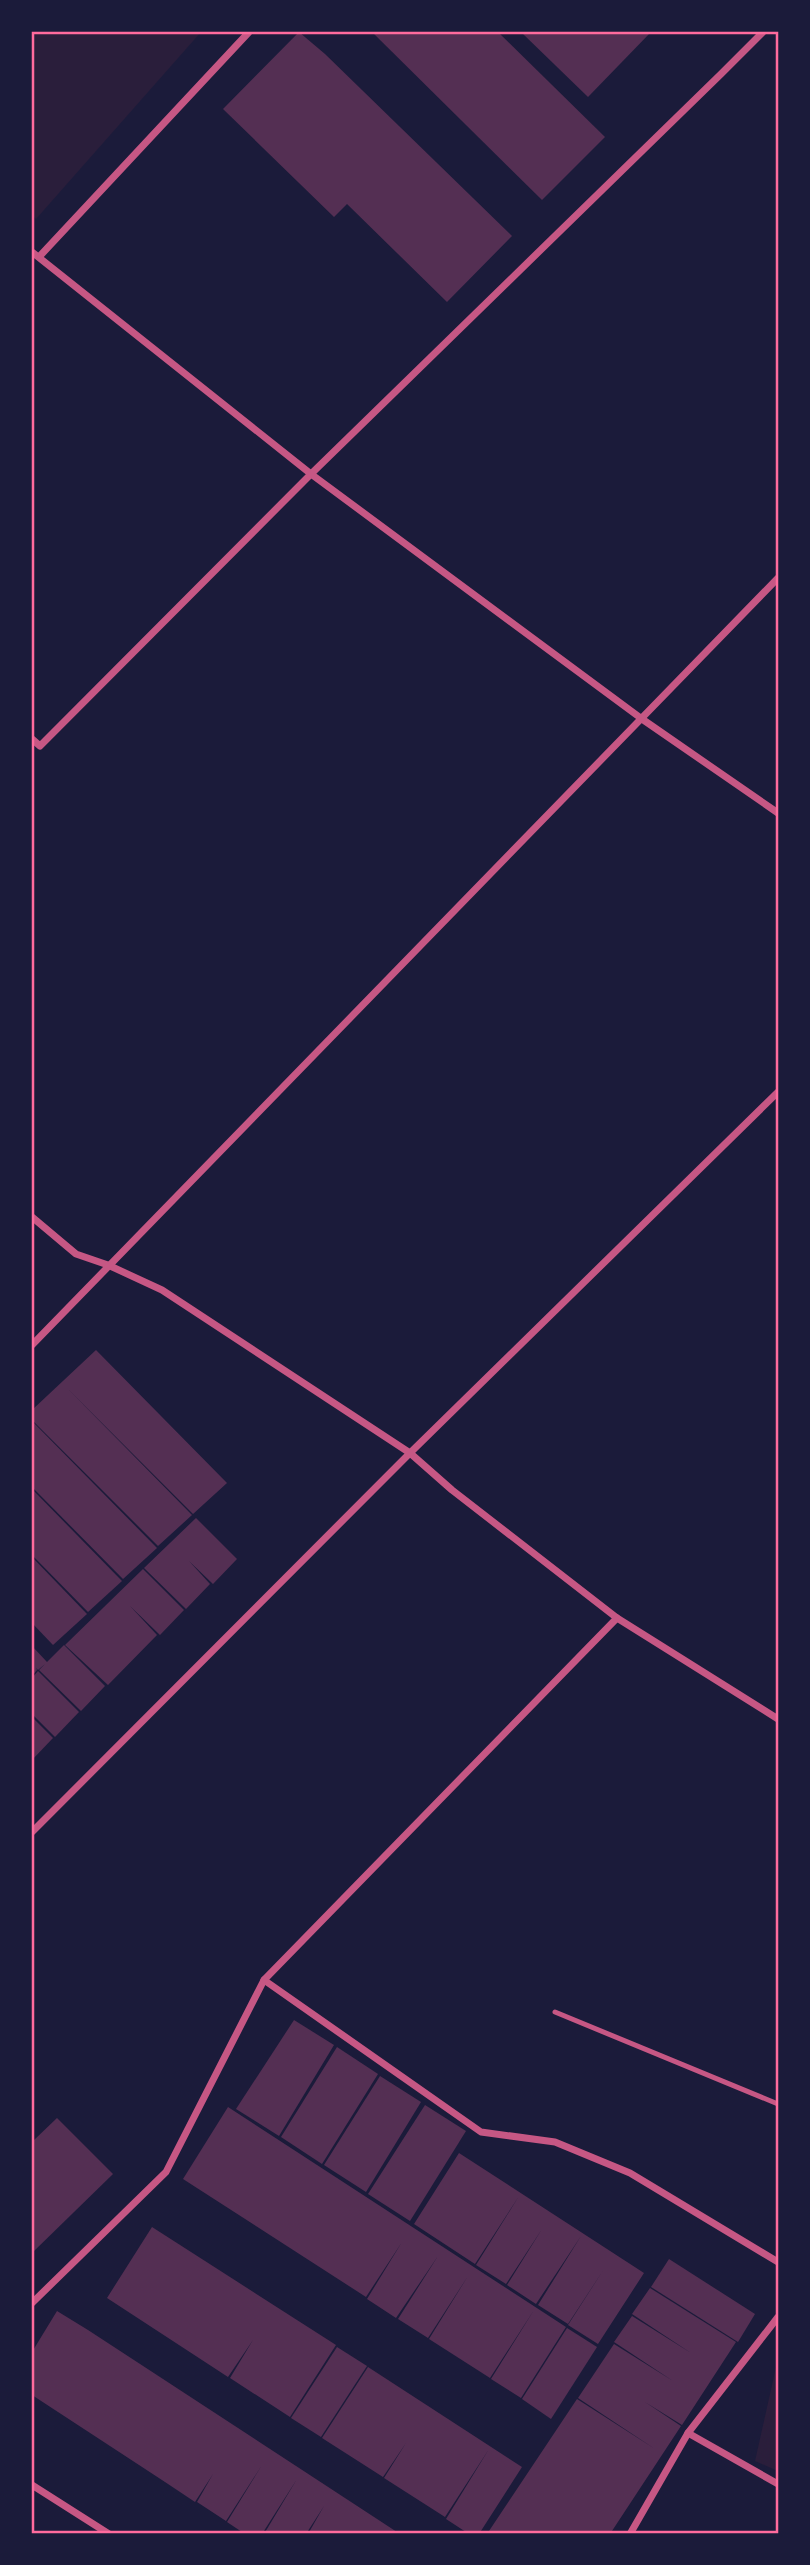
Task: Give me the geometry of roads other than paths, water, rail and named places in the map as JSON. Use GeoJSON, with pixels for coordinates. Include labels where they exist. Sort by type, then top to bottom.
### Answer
{"type":"FeatureCollection","features":[{"type":"Feature","properties":{"kind":"street"},"geometry":{"type":"LineString","coordinates":[[39,257],[249,32]]}},
{"type":"Feature","properties":{"kind":"street"},"geometry":{"type":"LineString","coordinates":[[32,739],[40,746],[310,474],[762,32]]}},
{"type":"Feature","properties":{"kind":"street"},"geometry":{"type":"LineString","coordinates":[[32,252],[310,474],[642,719],[779,813]]}},
{"type":"Feature","properties":{"kind":"street"},"geometry":{"type":"LineString","coordinates":[[32,1345],[779,578]]}},
{"type":"Feature","properties":{"kind":"street"},"geometry":{"type":"LineString","coordinates":[[32,1832],[410,1452],[779,1092]]}},
{"type":"Feature","properties":{"kind":"street"},"geometry":{"type":"LineString","coordinates":[[32,1217],[76,1254],[108,1265],[162,1290],[410,1452],[453,1490],[617,1618],[779,1719]]}},
{"type":"Feature","properties":{"kind":"street"},"geometry":{"type":"LineString","coordinates":[[32,2303],[166,2172],[264,1980],[617,1618]]}},
{"type":"Feature","properties":{"kind":"street"},"geometry":{"type":"LineString","coordinates":[[264,1980],[481,2132],[555,2142],[630,2173],[779,2262]]}},
{"type":"Feature","properties":{"kind":"street"},"geometry":{"type":"LineString","coordinates":[[630,2533],[688,2433],[779,2317]]}},
{"type":"Feature","properties":{"kind":"street"},"geometry":{"type":"LineString","coordinates":[[688,2433],[779,2484]]}},
{"type":"Feature","properties":{"kind":"street"},"geometry":{"type":"LineString","coordinates":[[32,2485],[109,2533]]}},
{"type":"Feature","properties":{"kind":"lane"},"geometry":{"type":"LineString","coordinates":[[555,2012],[779,2104]]}}]}
